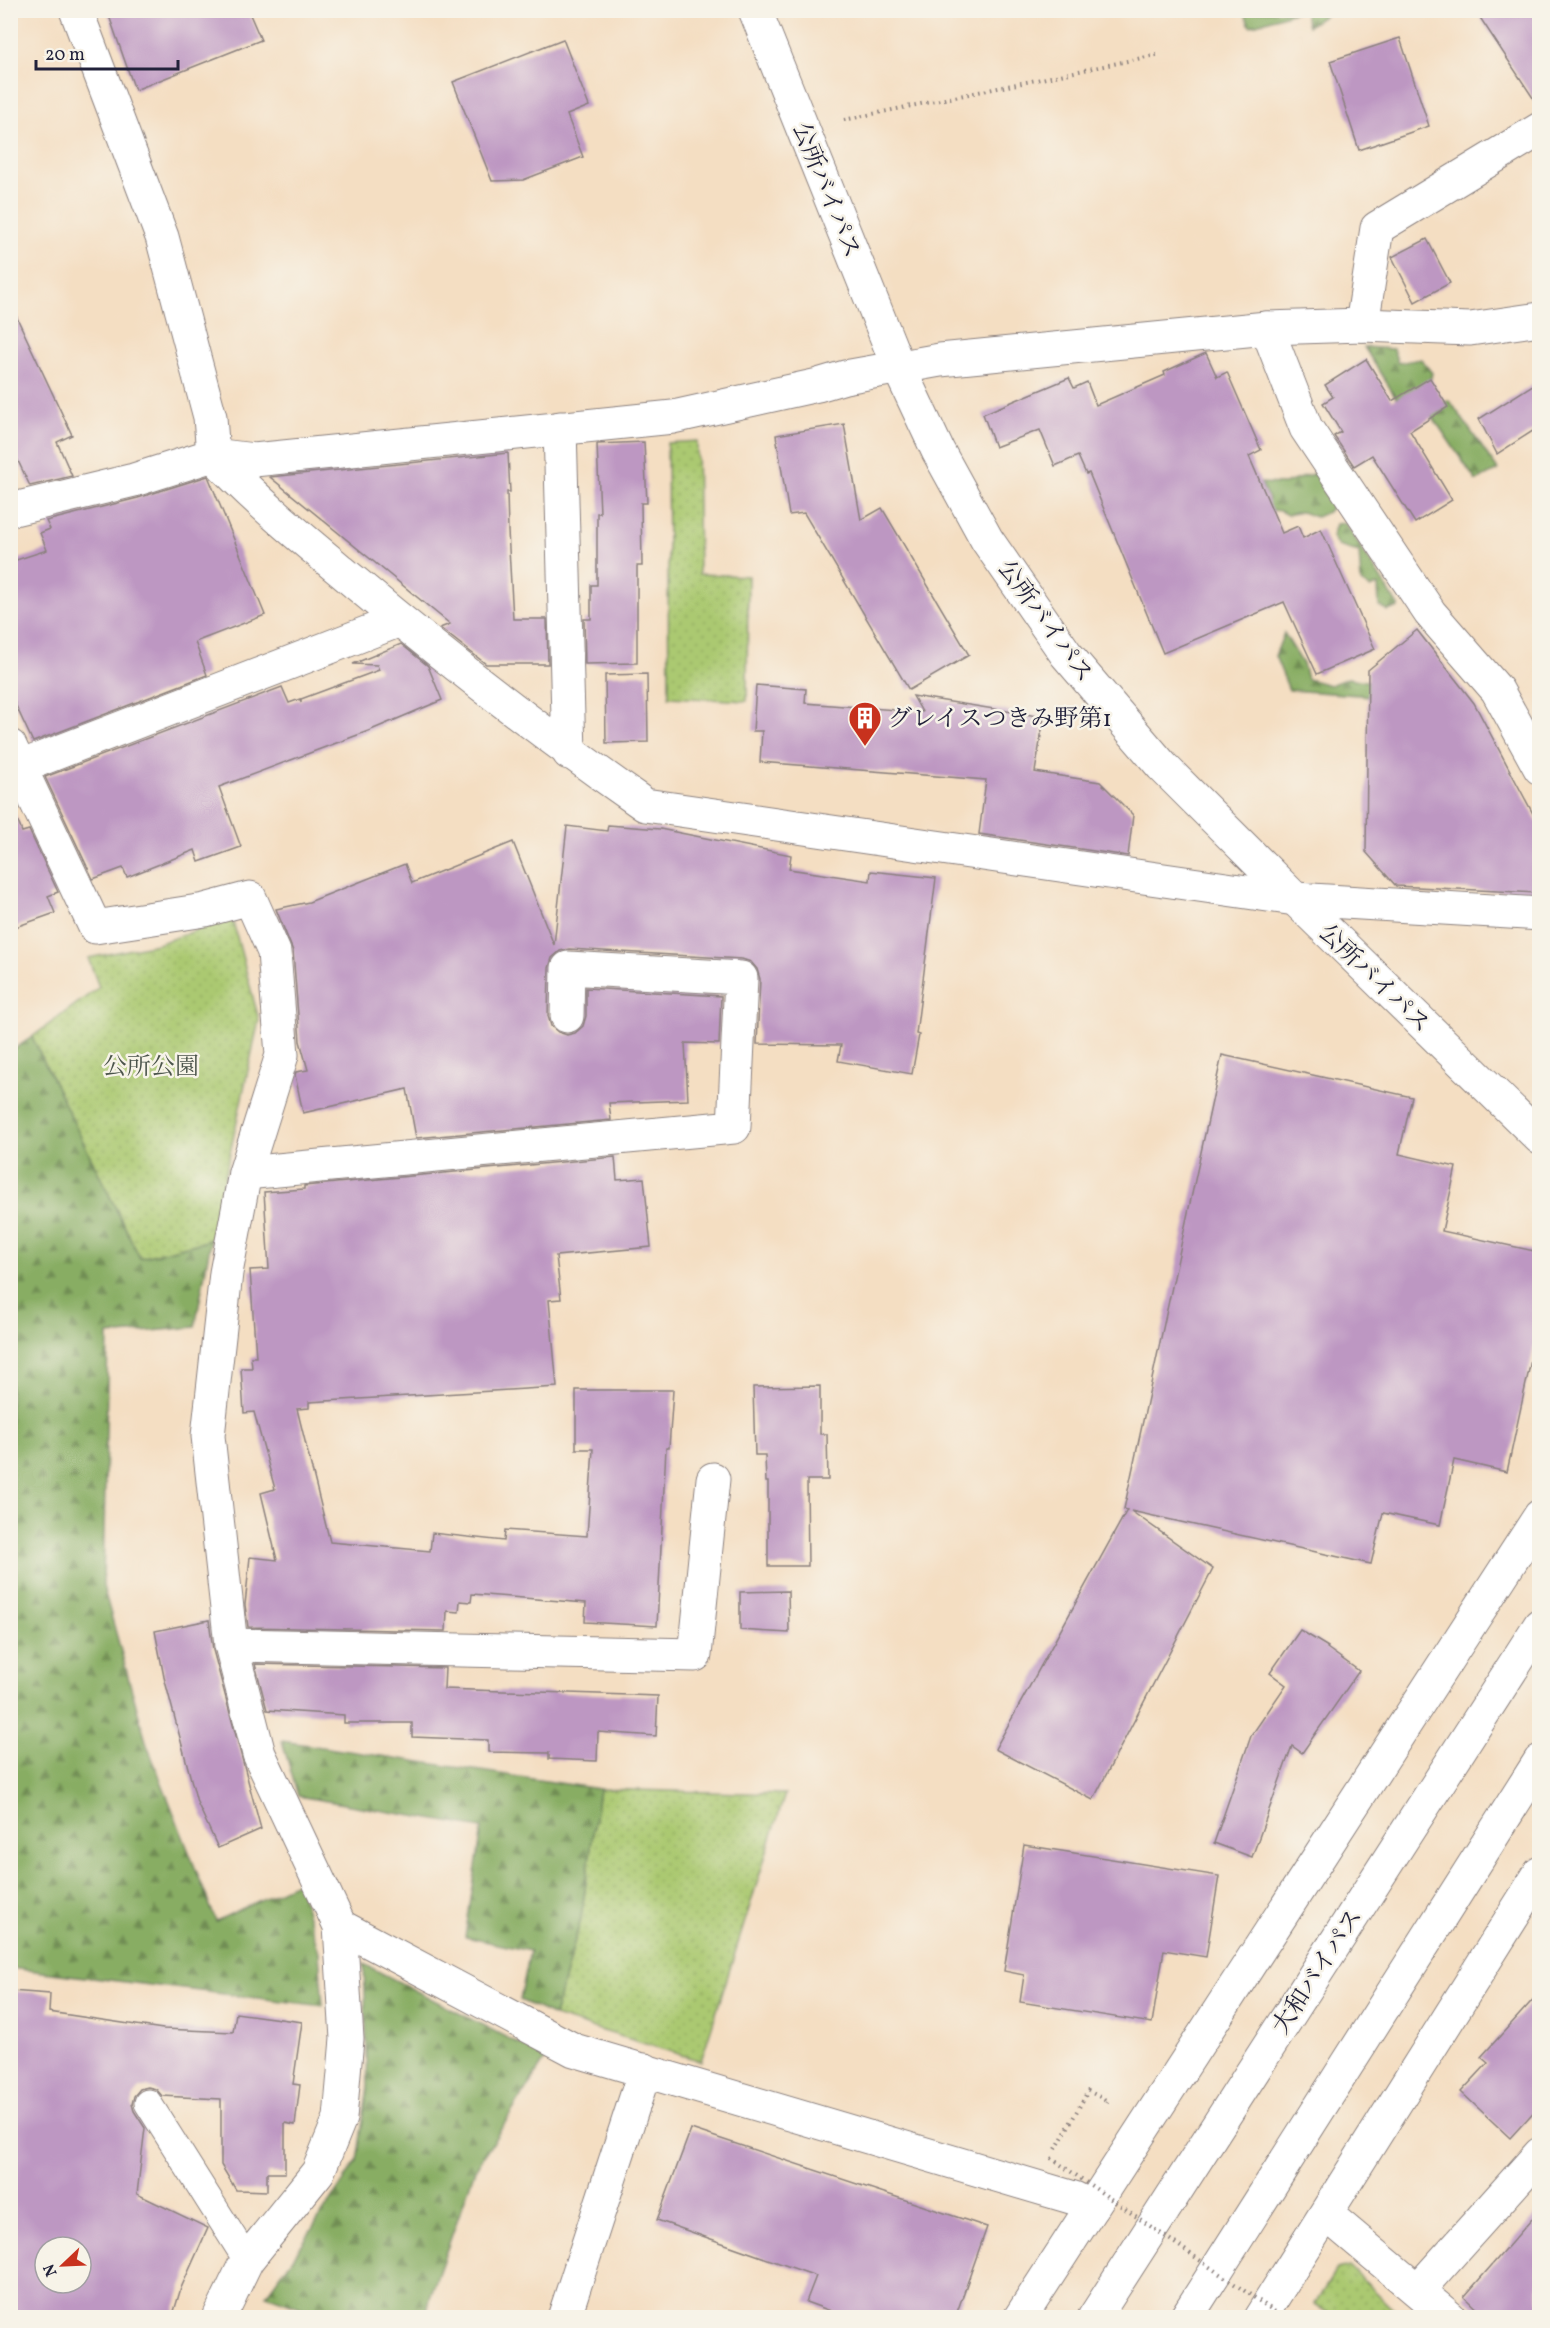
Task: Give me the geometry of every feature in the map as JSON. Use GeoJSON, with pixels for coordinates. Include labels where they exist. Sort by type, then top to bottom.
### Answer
{"type":"FeatureCollection","features":[{"type":"Feature","properties":{"kind":"main road"},"geometry":{"type":"LineString","coordinates":[[76,10],[162,237],[210,417],[213,456],[247,491],[400,620],[569,753],[645,805],[1295,899],[1539,914]]}},
{"type":"Feature","properties":{"kind":"main road","name":"公所バイパス"},"geometry":{"type":"LineString","coordinates":[[755,10],[898,366],[938,452],[987,540],[1066,654],[1162,766],[1539,1138]]}},
{"type":"Feature","properties":{"kind":"main road"},"geometry":{"type":"LineString","coordinates":[[1362,325],[1377,228],[1539,129]]}},
{"type":"Feature","properties":{"kind":"main road"},"geometry":{"type":"LineString","coordinates":[[10,510],[134,480],[213,456],[254,460],[673,417],[898,366],[940,360],[1267,328],[1362,325],[1470,329],[1539,319]]}},
{"type":"Feature","properties":{"kind":"main road"},"geometry":{"type":"LineString","coordinates":[[1267,328],[1306,428],[1430,613],[1497,690],[1539,768]]}},
{"type":"Feature","properties":{"kind":"main road"},"geometry":{"type":"LineString","coordinates":[[560,428],[569,753]]}},
{"type":"Feature","properties":{"kind":"main road"},"geometry":{"type":"LineString","coordinates":[[219,2318],[248,2260],[318,2172],[340,2118],[347,2039],[340,1926],[259,1754],[231,1644],[208,1436],[226,1273],[245,1173],[282,1055],[274,952],[250,898],[205,910],[95,927],[15,757],[400,620]]}},
{"type":"Feature","properties":{"kind":"main road"},"geometry":{"type":"LineString","coordinates":[[245,1173],[734,1127],[741,978],[568,968],[567,1016]]}},
{"type":"Feature","properties":{"kind":"main road"},"geometry":{"type":"LineString","coordinates":[[231,1644],[695,1655],[713,1479]]}},
{"type":"Feature","properties":{"kind":"main road"},"geometry":{"type":"LineString","coordinates":[[1020,2318],[1539,1516]]}},
{"type":"Feature","properties":{"kind":"main road","name":"大和バイパス"},"geometry":{"type":"LineString","coordinates":[[1094,2318],[1539,1625]]}},
{"type":"Feature","properties":{"kind":"main road"},"geometry":{"type":"LineString","coordinates":[[1186,2318],[1539,1761]]}},
{"type":"Feature","properties":{"kind":"main road"},"geometry":{"type":"LineString","coordinates":[[1260,2318],[1539,1873]]}},
{"type":"Feature","properties":{"kind":"main road"},"geometry":{"type":"LineString","coordinates":[[340,1926],[574,2050],[1062,2195],[1092,2207]]}},
{"type":"Feature","properties":{"kind":"main road"},"geometry":{"type":"LineString","coordinates":[[564,2318],[645,2070]]}},
{"type":"Feature","properties":{"kind":"main road"},"geometry":{"type":"LineString","coordinates":[[1418,2290],[1539,2154]]}},
{"type":"Feature","properties":{"kind":"main road"},"geometry":{"type":"LineString","coordinates":[[1326,2214],[1450,2318]]}},
{"type":"Feature","properties":{"kind":"lane"},"geometry":{"type":"LineString","coordinates":[[148,2103],[248,2260]]}},
{"type":"Feature","properties":{"kind":"path"},"geometry":{"type":"LineString","coordinates":[[800,124],[843,120],[1161,54]]}},
{"type":"Feature","properties":{"kind":"path"},"geometry":{"type":"LineString","coordinates":[[1103,2110],[1108,2102],[1088,2091],[1051,2158],[1284,2318]]}},
{"type":"Feature","properties":{"kind":"green space"},"geometry":{"type":"Polygon","coordinates":[[[1304,10],[1331,10],[1331,11],[1308,26],[1304,10]]]}},
{"type":"Feature","properties":{"kind":"green space"},"geometry":{"type":"Polygon","coordinates":[[[1244,11],[1298,11],[1250,26],[1244,11]]]}},
{"type":"Feature","properties":{"kind":"green space"},"geometry":{"type":"Polygon","coordinates":[[[1364,347],[1393,349],[1398,363],[1421,359],[1432,373],[1428,392],[1436,400],[1450,401],[1498,470],[1476,481],[1432,416],[1412,423],[1364,347]]]}},
{"type":"Feature","properties":{"kind":"green space"},"geometry":{"type":"Polygon","coordinates":[[[697,441],[699,574],[748,576],[747,701],[669,697],[667,443],[697,441]]]}},
{"type":"Feature","properties":{"kind":"green space"},"geometry":{"type":"Polygon","coordinates":[[[1315,473],[1332,506],[1328,512],[1316,517],[1301,512],[1287,515],[1280,511],[1261,509],[1269,499],[1260,483],[1284,484],[1315,473]]]}},
{"type":"Feature","properties":{"kind":"green space"},"geometry":{"type":"Polygon","coordinates":[[[1345,523],[1399,607],[1388,611],[1379,606],[1378,585],[1370,588],[1361,582],[1359,552],[1338,546],[1332,537],[1336,524],[1345,523]]]}},
{"type":"Feature","properties":{"kind":"green space"},"geometry":{"type":"Polygon","coordinates":[[[1284,633],[1303,664],[1307,679],[1330,685],[1348,678],[1389,685],[1401,698],[1289,690],[1275,656],[1284,633]]]}},
{"type":"Feature","properties":{"kind":"green space","name":"公所公園"},"geometry":{"type":"Polygon","coordinates":[[[232,918],[259,1020],[211,1240],[140,1258],[32,1037],[99,987],[88,958],[157,944],[232,918]]]}},
{"type":"Feature","properties":{"kind":"green space"},"geometry":{"type":"Polygon","coordinates":[[[32,1037],[140,1258],[211,1240],[195,1327],[108,1335],[103,1586],[147,1745],[216,1921],[298,1882],[319,1953],[323,2006],[11,1968],[10,1052],[32,1037]]]}},
{"type":"Feature","properties":{"kind":"green space"},"geometry":{"type":"Polygon","coordinates":[[[282,1741],[599,1789],[581,1918],[554,2016],[520,2000],[530,1951],[465,1937],[482,1828],[298,1796],[282,1741]]]}},
{"type":"Feature","properties":{"kind":"green space"},"geometry":{"type":"Polygon","coordinates":[[[599,1789],[785,1794],[701,2061],[554,2016],[581,1918],[599,1789]]]}},
{"type":"Feature","properties":{"kind":"green space"},"geometry":{"type":"Polygon","coordinates":[[[364,1964],[546,2058],[475,2170],[431,2294],[426,2317],[327,2317],[266,2295],[357,2161],[368,2086],[364,1964]]]}},
{"type":"Feature","properties":{"kind":"green space"},"geometry":{"type":"Polygon","coordinates":[[[1350,2267],[1402,2317],[1335,2317],[1315,2304],[1336,2270],[1350,2267]]]}},
{"type":"Feature","properties":{"kind":"building"},"geometry":{"type":"Polygon","coordinates":[[[107,10],[248,10],[261,40],[135,90],[107,10]]]}},
{"type":"Feature","properties":{"kind":"building"},"geometry":{"type":"Polygon","coordinates":[[[1475,10],[1539,10],[1539,107],[1475,10]]]}},
{"type":"Feature","properties":{"kind":"building"},"geometry":{"type":"Polygon","coordinates":[[[1400,38],[1429,126],[1359,150],[1330,61],[1400,38]]]}},
{"type":"Feature","properties":{"kind":"building"},"geometry":{"type":"Polygon","coordinates":[[[563,39],[589,106],[567,115],[583,157],[523,180],[492,181],[453,82],[563,39]]]}},
{"type":"Feature","properties":{"kind":"building"},"geometry":{"type":"Polygon","coordinates":[[[1427,239],[1450,283],[1415,302],[1392,257],[1427,239]]]}},
{"type":"Feature","properties":{"kind":"building"},"geometry":{"type":"Polygon","coordinates":[[[10,303],[72,435],[57,442],[72,476],[30,486],[10,444],[10,303]]]}},
{"type":"Feature","properties":{"kind":"building"},"geometry":{"type":"Polygon","coordinates":[[[1206,353],[1217,377],[1227,372],[1261,450],[1249,456],[1282,533],[1298,526],[1303,538],[1321,529],[1375,649],[1317,674],[1284,602],[1163,653],[1089,473],[1086,474],[1078,456],[1055,466],[1040,430],[995,447],[983,414],[1069,378],[1074,388],[1087,382],[1096,405],[1165,375],[1164,372],[1206,353]]]}},
{"type":"Feature","properties":{"kind":"building"},"geometry":{"type":"Polygon","coordinates":[[[1366,359],[1392,401],[1430,378],[1448,407],[1410,431],[1452,500],[1415,523],[1372,455],[1354,466],[1334,436],[1341,432],[1323,403],[1333,397],[1325,385],[1366,359]]]}},
{"type":"Feature","properties":{"kind":"building"},"geometry":{"type":"Polygon","coordinates":[[[1539,381],[1539,427],[1497,454],[1479,419],[1539,381]]]}},
{"type":"Feature","properties":{"kind":"building"},"geometry":{"type":"Polygon","coordinates":[[[844,424],[861,520],[882,508],[969,655],[909,690],[804,513],[789,515],[776,435],[844,424]]]}},
{"type":"Feature","properties":{"kind":"building"},"geometry":{"type":"Polygon","coordinates":[[[644,442],[647,503],[641,503],[642,566],[637,566],[637,663],[585,664],[584,619],[591,619],[591,585],[597,585],[597,513],[600,513],[597,444],[644,442]]]}},
{"type":"Feature","properties":{"kind":"building"},"geometry":{"type":"Polygon","coordinates":[[[508,453],[510,492],[507,492],[508,531],[513,619],[547,619],[548,664],[486,664],[440,628],[450,624],[270,477],[508,453]]]}},
{"type":"Feature","properties":{"kind":"building"},"geometry":{"type":"Polygon","coordinates":[[[208,476],[265,615],[195,642],[207,675],[33,742],[10,693],[10,562],[47,550],[40,533],[50,529],[46,521],[138,498],[208,476]]]}},
{"type":"Feature","properties":{"kind":"building"},"geometry":{"type":"Polygon","coordinates":[[[1417,630],[1474,703],[1539,825],[1538,893],[1396,886],[1366,852],[1368,670],[1417,630]]]}},
{"type":"Feature","properties":{"kind":"building"},"geometry":{"type":"Polygon","coordinates":[[[401,644],[428,666],[442,700],[371,730],[219,787],[241,847],[199,862],[195,850],[127,877],[123,868],[93,879],[45,777],[282,687],[289,703],[300,699],[301,703],[301,699],[379,670],[377,665],[353,664],[401,644]]]}},
{"type":"Feature","properties":{"kind":"building"},"geometry":{"type":"Polygon","coordinates":[[[647,674],[648,742],[606,743],[605,675],[647,674]]]}},
{"type":"Feature","properties":{"kind":"building"},"geometry":{"type":"Polygon","coordinates":[[[756,685],[806,689],[805,703],[922,712],[913,696],[1044,717],[1035,772],[1100,782],[1133,815],[1128,856],[979,834],[986,780],[760,762],[762,731],[753,731],[756,685]]]}},
{"type":"Feature","properties":{"kind":"building"},"geometry":{"type":"Polygon","coordinates":[[[12,806],[22,832],[29,830],[58,892],[48,896],[55,913],[10,929],[12,806]]]}},
{"type":"Feature","properties":{"kind":"building"},"geometry":{"type":"Polygon","coordinates":[[[608,825],[660,829],[791,855],[789,869],[870,881],[871,871],[936,878],[916,1034],[919,1035],[912,1074],[838,1061],[841,1045],[757,1044],[760,979],[757,969],[751,962],[742,959],[569,949],[560,951],[552,958],[549,968],[548,1016],[551,1026],[567,1035],[575,1033],[583,1026],[586,1016],[586,988],[721,996],[719,1044],[685,1043],[688,1100],[609,1103],[611,1120],[416,1138],[407,1089],[303,1113],[295,1075],[296,1072],[308,1070],[300,1041],[293,951],[276,909],[309,902],[405,864],[412,883],[513,842],[554,945],[567,826],[607,831],[608,825]]]}},
{"type":"Feature","properties":{"kind":"building"},"geometry":{"type":"Polygon","coordinates":[[[1222,1055],[1412,1097],[1399,1154],[1456,1167],[1442,1231],[1539,1252],[1539,1323],[1507,1472],[1454,1460],[1440,1525],[1383,1513],[1371,1564],[1131,1511],[1213,1569],[1093,1800],[995,1749],[1127,1510],[1124,1509],[1222,1055]]]}},
{"type":"Feature","properties":{"kind":"building"},"geometry":{"type":"Polygon","coordinates":[[[615,1157],[617,1180],[644,1178],[651,1247],[556,1256],[561,1299],[549,1300],[557,1387],[309,1402],[309,1408],[297,1409],[330,1542],[430,1551],[432,1533],[504,1541],[505,1530],[587,1536],[593,1449],[576,1449],[576,1390],[673,1390],[669,1448],[666,1448],[657,1626],[585,1622],[586,1603],[472,1594],[471,1602],[460,1601],[459,1612],[447,1611],[446,1631],[248,1627],[245,1605],[250,1557],[277,1560],[261,1493],[275,1489],[254,1412],[244,1413],[241,1368],[252,1368],[251,1357],[256,1357],[250,1270],[269,1269],[264,1192],[304,1189],[304,1186],[615,1157]]]}},
{"type":"Feature","properties":{"kind":"building"},"geometry":{"type":"Polygon","coordinates":[[[820,1386],[820,1434],[827,1434],[828,1480],[807,1480],[808,1566],[768,1566],[768,1482],[766,1482],[765,1455],[755,1455],[753,1387],[820,1386]]]}},
{"type":"Feature","properties":{"kind":"building"},"geometry":{"type":"Polygon","coordinates":[[[788,1591],[789,1633],[740,1630],[740,1592],[788,1591]]]}},
{"type":"Feature","properties":{"kind":"building"},"geometry":{"type":"Polygon","coordinates":[[[209,1620],[213,1650],[261,1829],[218,1848],[197,1802],[164,1677],[155,1631],[209,1620]]]}},
{"type":"Feature","properties":{"kind":"building"},"geometry":{"type":"Polygon","coordinates":[[[1300,1630],[1328,1647],[1359,1671],[1302,1753],[1292,1746],[1252,1857],[1214,1843],[1251,1736],[1286,1685],[1270,1673],[1300,1630]]]}},
{"type":"Feature","properties":{"kind":"building"},"geometry":{"type":"Polygon","coordinates":[[[255,1664],[445,1668],[444,1689],[658,1696],[656,1736],[598,1732],[597,1761],[549,1759],[549,1753],[488,1752],[488,1740],[412,1737],[412,1723],[344,1723],[344,1715],[267,1710],[255,1664]]]}},
{"type":"Feature","properties":{"kind":"building"},"geometry":{"type":"Polygon","coordinates":[[[1024,1845],[1219,1876],[1206,1957],[1164,1950],[1152,2023],[1020,2002],[1024,1975],[1004,1971],[1024,1845]]]}},
{"type":"Feature","properties":{"kind":"building"},"geometry":{"type":"Polygon","coordinates":[[[10,1991],[50,1994],[49,2012],[163,2029],[233,2032],[236,2013],[302,2022],[293,2084],[300,2085],[295,2125],[285,2123],[285,2173],[267,2173],[267,2191],[236,2190],[221,2165],[221,2099],[162,2096],[156,2089],[148,2087],[140,2089],[134,2096],[132,2104],[134,2111],[145,2128],[137,2194],[208,2228],[181,2288],[172,2318],[10,2318],[10,1991]]]}},
{"type":"Feature","properties":{"kind":"building"},"geometry":{"type":"Polygon","coordinates":[[[1539,1993],[1539,2106],[1510,2138],[1461,2092],[1488,2063],[1481,2057],[1539,1993]]]}},
{"type":"Feature","properties":{"kind":"building"},"geometry":{"type":"Polygon","coordinates":[[[691,2129],[987,2227],[955,2318],[850,2318],[806,2302],[816,2276],[657,2220],[691,2129]]]}},
{"type":"Feature","properties":{"kind":"building"},"geometry":{"type":"Polygon","coordinates":[[[1539,2211],[1539,2318],[1486,2318],[1464,2297],[1539,2211]]]}},
{"type":"Feature","properties":{"kind":"place","name":"グレイスつきみ野第1"},"geometry":{"type":"Point","coordinates":[865,747]}}]}
